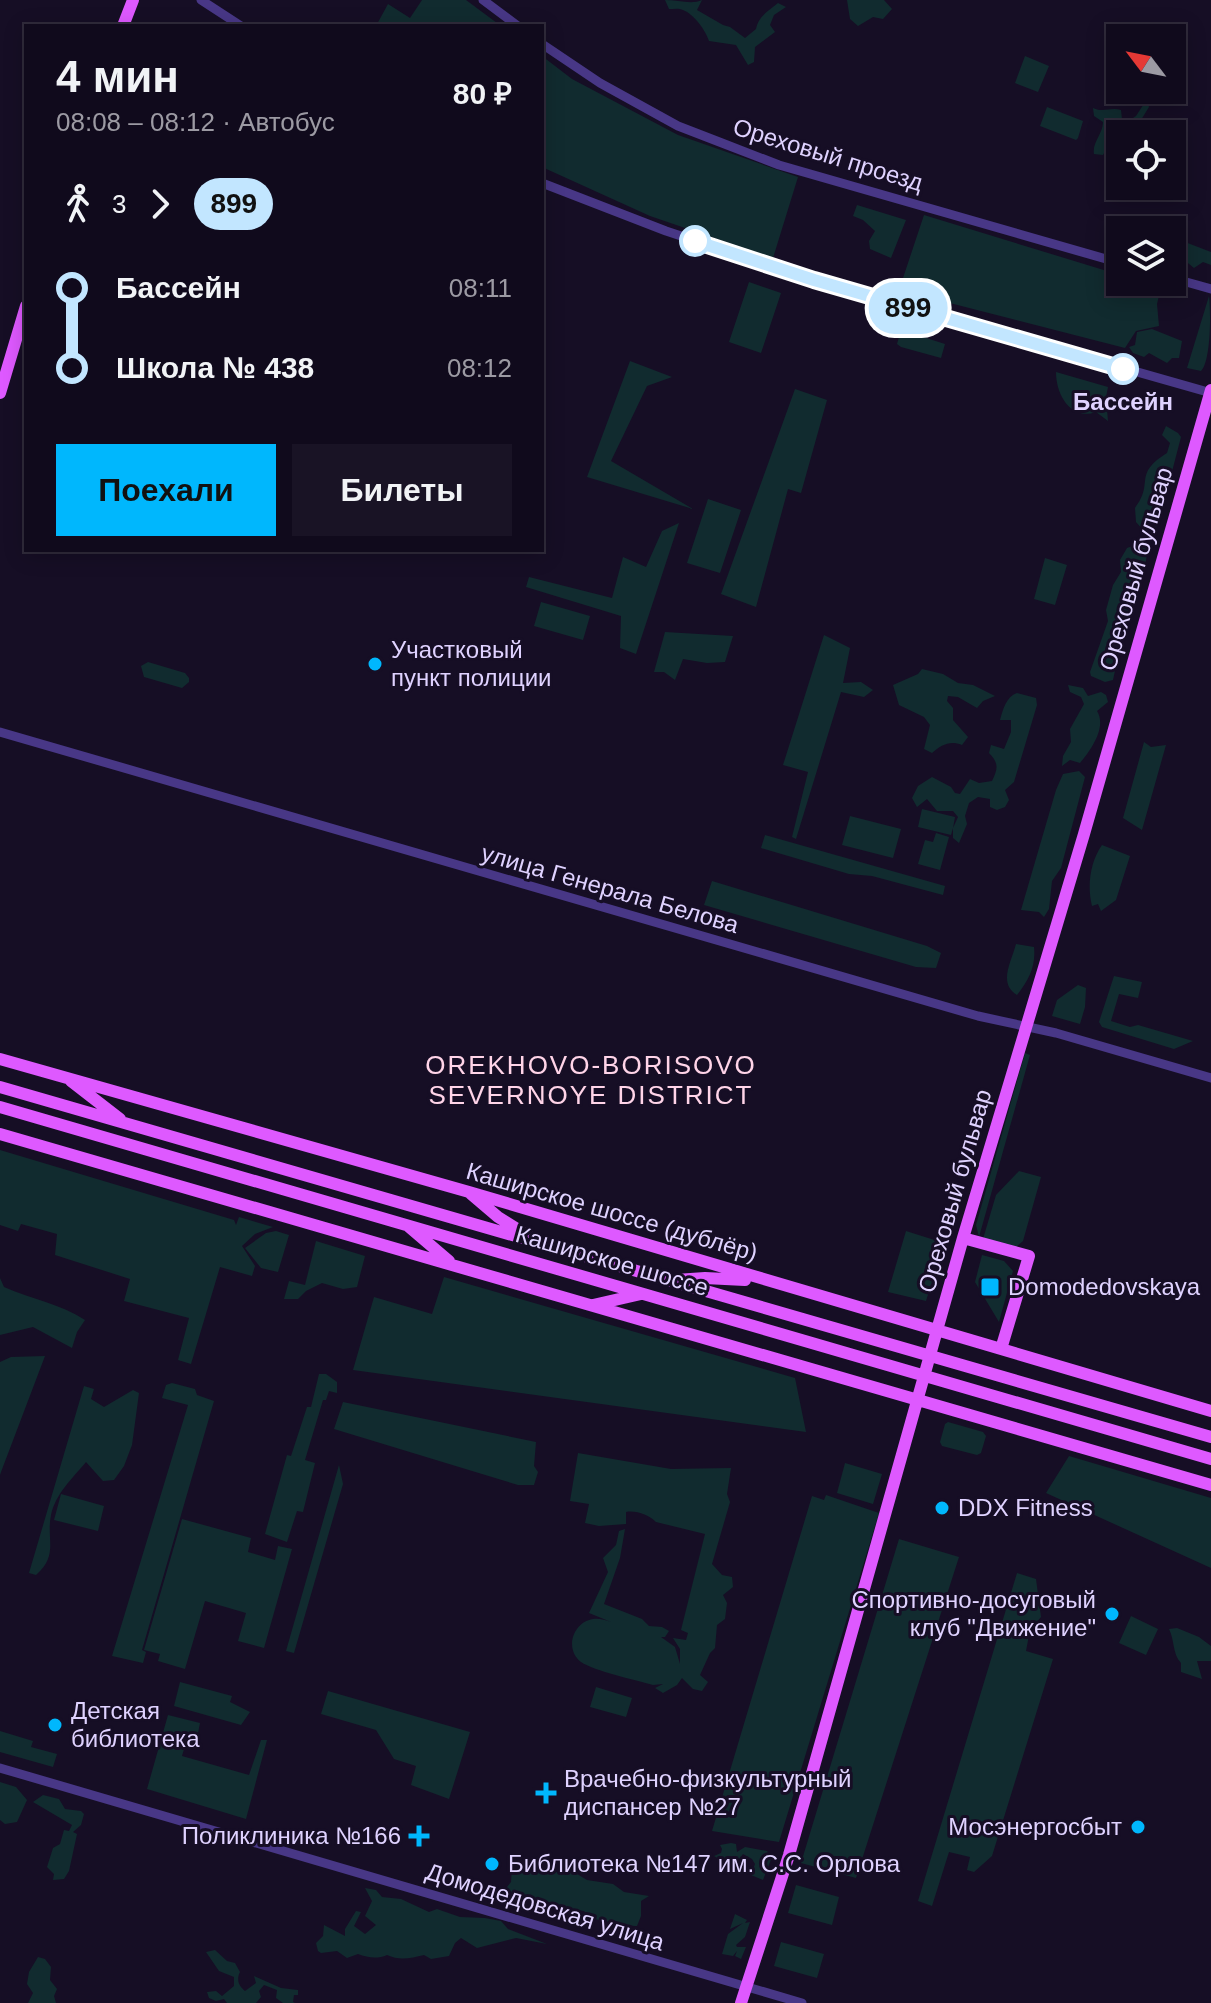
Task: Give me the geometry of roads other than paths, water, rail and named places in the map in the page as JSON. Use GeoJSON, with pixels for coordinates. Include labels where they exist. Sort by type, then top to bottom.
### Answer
{"type":"FeatureCollection","features":[{"type":"Feature","properties":{"kind":"main road"},"geometry":{"type":"LineString","coordinates":[[124,24],[133,0]]}},
{"type":"Feature","properties":{"kind":"main road"},"geometry":{"type":"LineString","coordinates":[[0,393],[24,313]]}},
{"type":"Feature","properties":{"kind":"main road","name":"Ореховый бульвар"},"geometry":{"type":"LineString","coordinates":[[741,2003],[789,1855],[963,1238],[1084,834],[1211,392]]}},
{"type":"Feature","properties":{"kind":"main road","name":"Каширское шоссе (дублёр)"},"geometry":{"type":"LineString","coordinates":[[0,1059],[469,1192],[1211,1411]]}},
{"type":"Feature","properties":{"kind":"main road"},"geometry":{"type":"LineString","coordinates":[[65,1077],[129,1125]]}},
{"type":"Feature","properties":{"kind":"main road","name":"Каширское шоссе"},"geometry":{"type":"LineString","coordinates":[[0,1087],[1211,1437]]}},
{"type":"Feature","properties":{"kind":"main road","name":"Каширское шоссе"},"geometry":{"type":"LineString","coordinates":[[0,1107],[1211,1459]]}},
{"type":"Feature","properties":{"kind":"main road"},"geometry":{"type":"LineString","coordinates":[[0,1134],[1211,1485]]}},
{"type":"Feature","properties":{"kind":"main road"},"geometry":{"type":"LineString","coordinates":[[469,1192],[498,1217],[543,1245]]}},
{"type":"Feature","properties":{"kind":"main road"},"geometry":{"type":"LineString","coordinates":[[403,1222],[458,1267]]}},
{"type":"Feature","properties":{"kind":"main road"},"geometry":{"type":"LineString","coordinates":[[963,1238],[1029,1256],[1001,1349]]}},
{"type":"Feature","properties":{"kind":"main road"},"geometry":{"type":"LineString","coordinates":[[666,1281],[705,1278],[768,1281]]}},
{"type":"Feature","properties":{"kind":"main road"},"geometry":{"type":"LineString","coordinates":[[590,1306],[645,1293]]}},
{"type":"Feature","properties":{"kind":"street"},"geometry":{"type":"LineString","coordinates":[[201,0],[238,24]]}},
{"type":"Feature","properties":{"kind":"street"},"geometry":{"type":"LineString","coordinates":[[483,0],[515,24]]}},
{"type":"Feature","properties":{"kind":"street","name":"Ореховый проезд"},"geometry":{"type":"LineString","coordinates":[[544,45],[600,83],[678,126],[779,165],[1106,259]]}},
{"type":"Feature","properties":{"kind":"street"},"geometry":{"type":"LineString","coordinates":[[544,184],[666,231],[814,280],[1211,392]]}},
{"type":"Feature","properties":{"kind":"street"},"geometry":{"type":"LineString","coordinates":[[1186,282],[1211,289]]}},
{"type":"Feature","properties":{"kind":"street","name":"улица Генерала Белова"},"geometry":{"type":"LineString","coordinates":[[0,732],[1025,1028],[1056,1033],[1211,1078]]}},
{"type":"Feature","properties":{"kind":"street","name":"Домодедовская улица"},"geometry":{"type":"LineString","coordinates":[[0,1768],[802,2003]]}},
{"type":"Feature","properties":{"kind":"place","name":"Бассейн"},"geometry":{"type":"Point","coordinates":[1123,369]}},
{"type":"Feature","properties":{"kind":"place","name":"Участковый пункт полиции"},"geometry":{"type":"Point","coordinates":[375,664]}},
{"type":"Feature","properties":{"kind":"place","name":"Domodedovskaya"},"geometry":{"type":"Point","coordinates":[990,1287]}},
{"type":"Feature","properties":{"kind":"place","name":"DDX Fitness"},"geometry":{"type":"Point","coordinates":[942,1508]}},
{"type":"Feature","properties":{"kind":"place","name":"Спортивно-досуговый клуб \"Движение\""},"geometry":{"type":"Point","coordinates":[1112,1614]}},
{"type":"Feature","properties":{"kind":"place","name":"Детская библиотека"},"geometry":{"type":"Point","coordinates":[55,1725]}},
{"type":"Feature","properties":{"kind":"place","name":"Врачебно-физкультурный диспансер №27"},"geometry":{"type":"Point","coordinates":[546,1793]}},
{"type":"Feature","properties":{"kind":"place","name":"Мосэнергосбыт"},"geometry":{"type":"Point","coordinates":[1138,1827]}},
{"type":"Feature","properties":{"kind":"place","name":"Поликлиника №166"},"geometry":{"type":"Point","coordinates":[419,1836]}},
{"type":"Feature","properties":{"kind":"place","name":"Библиотека №147 им. С.С. Орлова"},"geometry":{"type":"Point","coordinates":[492,1864]}},
{"type":"Feature","properties":{"kind":"district","name":"OREKHOVO-BORISOVO SEVERNOYE DISTRICT"},"geometry":{"type":"Point","coordinates":[591,1080]}}]}
